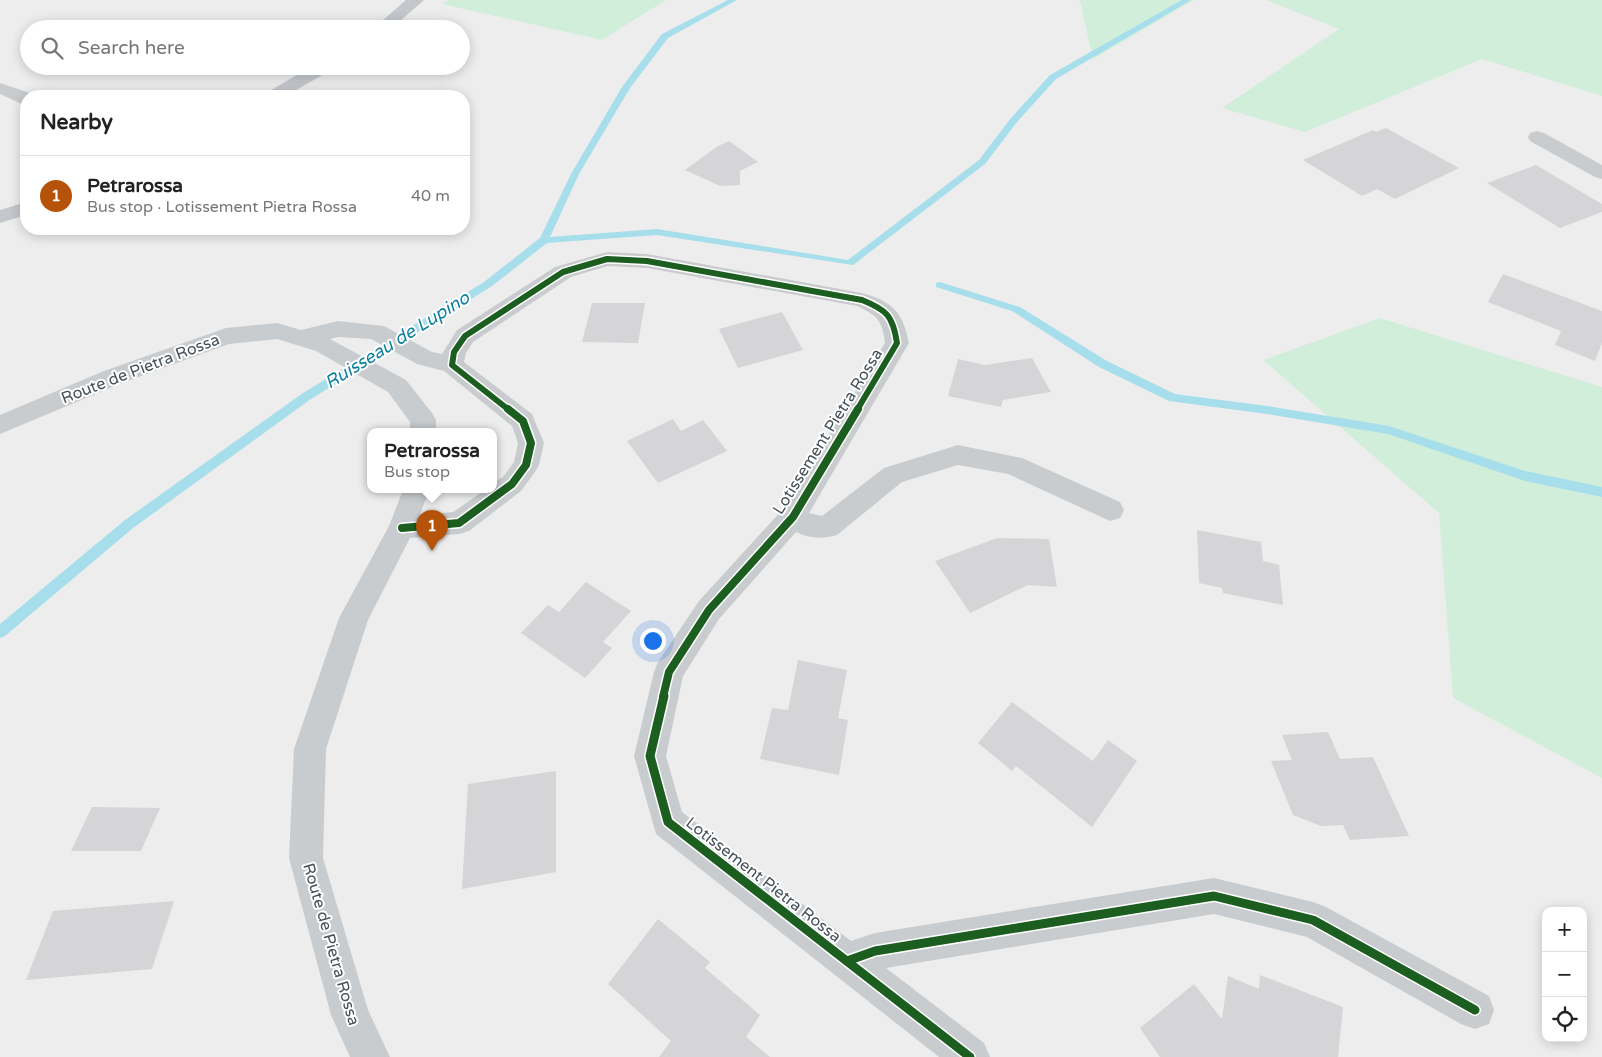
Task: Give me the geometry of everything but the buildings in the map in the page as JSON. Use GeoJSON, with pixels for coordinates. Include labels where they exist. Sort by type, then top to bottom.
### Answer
{"type":"FeatureCollection","features":[{"type":"Feature","properties":{"kind":"main road"},"geometry":{"type":"LineString","coordinates":[[392,20],[416,0]]}},
{"type":"Feature","properties":{"kind":"main road"},"geometry":{"type":"LineString","coordinates":[[284,90],[310,75]]}},
{"type":"Feature","properties":{"kind":"main road"},"geometry":{"type":"LineString","coordinates":[[0,216],[20,210]]}},
{"type":"Feature","properties":{"kind":"street"},"geometry":{"type":"LineString","coordinates":[[0,88],[20,96]]}},
{"type":"Feature","properties":{"kind":"street"},"geometry":{"type":"LineString","coordinates":[[1537,137],[1602,173]]}},
{"type":"Feature","properties":{"kind":"street","name":"Lotissement Pietra Rossa"},"geometry":{"type":"LineString","coordinates":[[452,365],[454,352],[464,336],[563,272],[607,259],[648,261],[862,300],[882,308],[894,323],[897,343],[793,517],[709,610],[669,672],[650,756],[668,822],[970,1057]]}},
{"type":"Feature","properties":{"kind":"street"},"geometry":{"type":"LineString","coordinates":[[301,338],[338,329],[376,332],[425,358],[452,365],[523,421],[531,443],[526,465],[512,484],[459,523],[402,528]]}},
{"type":"Feature","properties":{"kind":"street","name":"Route de Pietra Rossa"},"geometry":{"type":"LineString","coordinates":[[0,425],[113,377],[226,336],[277,330],[324,345],[397,386],[423,420],[423,428]]}},
{"type":"Feature","properties":{"kind":"street","name":"Lotissement Pietra Rossa"},"geometry":{"type":"LineString","coordinates":[[793,517],[808,526],[827,527],[894,475],[958,455],[1013,465],[1110,510]]}},
{"type":"Feature","properties":{"kind":"street","name":"Route de Pietra Rossa"},"geometry":{"type":"LineString","coordinates":[[370,1057],[350,1015],[306,858],[310,749],[354,618],[402,528],[415,493]]}},
{"type":"Feature","properties":{"kind":"street","name":"Lotissement Pietra Rossa"},"geometry":{"type":"LineString","coordinates":[[847,961],[875,951],[1214,896],[1313,920],[1475,1010]]}},
{"type":"Feature","properties":{"kind":"green space"},"geometry":{"type":"Polygon","coordinates":[[[448,0],[666,0],[602,40],[442,4],[448,0]]]}},
{"type":"Feature","properties":{"kind":"green space"},"geometry":{"type":"Polygon","coordinates":[[[1076,0],[1194,0],[1093,59],[1080,1],[1076,0]]]}},
{"type":"Feature","properties":{"kind":"green space"},"geometry":{"type":"Polygon","coordinates":[[[1266,0],[1602,0],[1602,96],[1482,59],[1305,132],[1222,108],[1339,29],[1266,0]]]}},
{"type":"Feature","properties":{"kind":"green space"},"geometry":{"type":"Polygon","coordinates":[[[1380,318],[1602,387],[1602,778],[1453,698],[1439,513],[1263,360],[1380,318]]]}},
{"type":"Feature","properties":{"kind":"waterway","name":"Ruisseau de Lupino"},"geometry":{"type":"LineString","coordinates":[[544,240],[575,174],[626,87],[665,36],[733,0]]}},
{"type":"Feature","properties":{"kind":"waterway"},"geometry":{"type":"LineString","coordinates":[[544,240],[657,232],[850,263],[982,162],[1014,120],[1053,77],[1187,0]]}},
{"type":"Feature","properties":{"kind":"waterway","name":"Ruisseau de Lupino"},"geometry":{"type":"LineString","coordinates":[[0,632],[129,524],[307,396],[488,284],[544,240]]}},
{"type":"Feature","properties":{"kind":"waterway"},"geometry":{"type":"LineString","coordinates":[[940,285],[1016,309],[1103,364],[1173,398],[1267,410],[1389,430],[1525,476],[1602,492]]}},
{"type":"Feature","properties":{"kind":"cycle path"},"geometry":{"type":"LineString","coordinates":[[402,528],[459,523],[512,484],[526,465],[531,443],[523,421],[452,365],[454,352],[465,336],[563,272],[607,259],[647,261],[862,300],[884,311],[894,326],[897,343],[793,517],[709,610],[669,672],[650,756],[668,822],[970,1057]]}},
{"type":"Feature","properties":{"kind":"cycle path"},"geometry":{"type":"LineString","coordinates":[[847,961],[875,951],[1214,896],[1313,920],[1475,1010]]}},
{"type":"Feature","properties":{"kind":"place","name":"Petrarossa"},"geometry":{"type":"Point","coordinates":[432,551]}}]}
